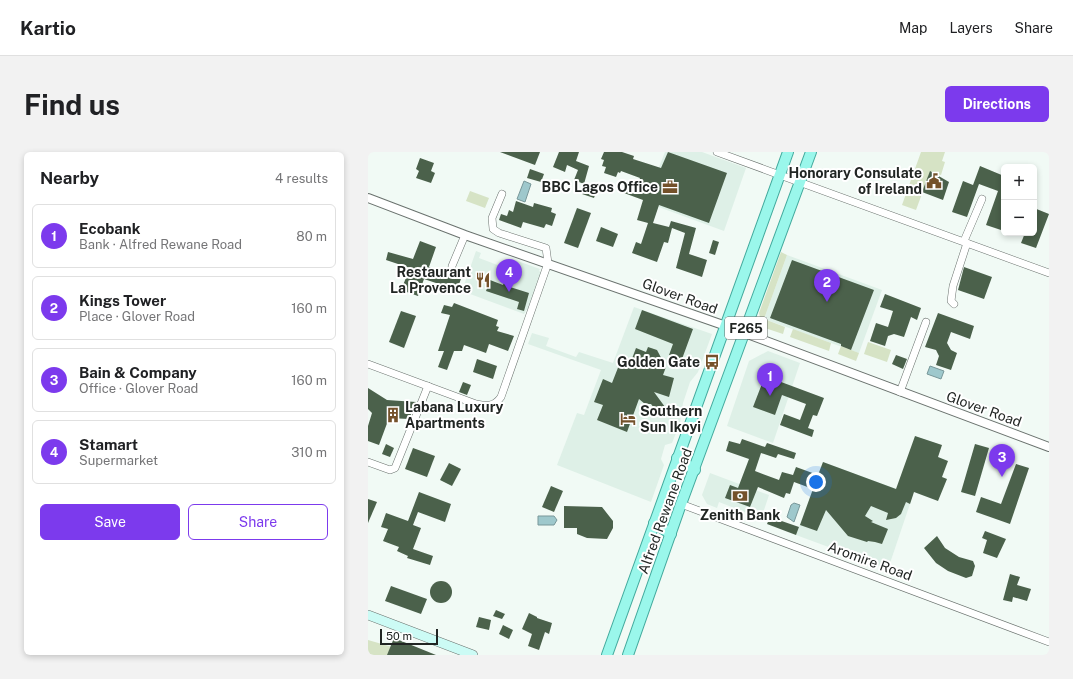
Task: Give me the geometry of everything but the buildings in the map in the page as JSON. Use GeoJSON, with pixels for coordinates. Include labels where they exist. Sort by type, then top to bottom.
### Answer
{"type":"FeatureCollection","features":[{"type":"Feature","properties":{"kind":"main road","name":"Alfred Rewane Road"},"geometry":{"type":"LineString","coordinates":[[607,655],[788,152]]}},
{"type":"Feature","properties":{"kind":"main road","name":"Alfred Rewane Road"},"geometry":{"type":"LineString","coordinates":[[628,655],[681,504],[695,470],[810,152]]}},
{"type":"Feature","properties":{"kind":"main road"},"geometry":{"type":"LineString","coordinates":[[677,458],[695,470]]}},
{"type":"Feature","properties":{"kind":"main road"},"geometry":{"type":"LineString","coordinates":[[654,523],[671,534]]}},
{"type":"Feature","properties":{"kind":"main road"},"geometry":{"type":"LineString","coordinates":[[368,615],[473,655]]}},
{"type":"Feature","properties":{"kind":"street"},"geometry":{"type":"LineString","coordinates":[[718,152],[1049,272]]}},
{"type":"Feature","properties":{"kind":"street"},"geometry":{"type":"LineString","coordinates":[[368,364],[476,404],[489,406],[496,404],[501,397],[548,263],[546,248],[499,233],[493,229],[492,218],[502,194]]}},
{"type":"Feature","properties":{"kind":"street","name":"Glover Road"},"geometry":{"type":"LineString","coordinates":[[368,198],[465,235],[726,326],[1049,447]]}},
{"type":"Feature","properties":{"kind":"street"},"geometry":{"type":"LineString","coordinates":[[954,304],[951,301],[953,286],[965,242],[982,199]]}},
{"type":"Feature","properties":{"kind":"street"},"geometry":{"type":"LineString","coordinates":[[452,266],[465,235]]}},
{"type":"Feature","properties":{"kind":"street"},"geometry":{"type":"LineString","coordinates":[[900,392],[926,322]]}},
{"type":"Feature","properties":{"kind":"street"},"geometry":{"type":"LineString","coordinates":[[368,462],[390,470],[395,468],[428,386]]}},
{"type":"Feature","properties":{"kind":"street","name":"Aromire Road"},"geometry":{"type":"LineString","coordinates":[[681,504],[1049,642]]}},
{"type":"Feature","properties":{"kind":"shaded area"},"geometry":{"type":"Polygon","coordinates":[[[665,152],[702,152],[746,168],[724,231],[645,202],[665,152]]]}},
{"type":"Feature","properties":{"kind":"shaded area"},"geometry":{"type":"Polygon","coordinates":[[[476,251],[481,253],[479,258],[508,269],[512,259],[540,269],[539,271],[543,273],[529,309],[527,309],[524,314],[462,291],[476,251]]]}},
{"type":"Feature","properties":{"kind":"shaded area"},"geometry":{"type":"Polygon","coordinates":[[[787,255],[882,290],[859,353],[764,319],[787,255]]]}},
{"type":"Feature","properties":{"kind":"shaded area","name":"Southern Sun Ikoyi"},"geometry":{"type":"Polygon","coordinates":[[[634,307],[712,334],[698,372],[690,382],[683,403],[680,423],[672,443],[665,445],[661,459],[664,465],[651,502],[557,465],[577,413],[584,415],[601,370],[528,344],[532,333],[549,338],[546,346],[576,357],[579,352],[613,363],[634,307]]]}},
{"type":"Feature","properties":{"kind":"shaded area"},"geometry":{"type":"Polygon","coordinates":[[[768,351],[800,363],[773,443],[727,426],[749,361],[768,351]]]}},
{"type":"Feature","properties":{"kind":"shaded area"},"geometry":{"type":"Polygon","coordinates":[[[823,462],[913,495],[888,569],[796,535],[823,462]]]}},
{"type":"Feature","properties":{"kind":"shaded area"},"geometry":{"type":"Polygon","coordinates":[[[710,473],[769,495],[760,522],[746,517],[747,513],[719,502],[717,508],[707,504],[702,495],[710,473]]]}},
{"type":"Feature","properties":{"kind":"green space"},"geometry":{"type":"Polygon","coordinates":[[[921,152],[945,152],[942,161],[945,162],[941,175],[930,172],[916,210],[902,205],[921,152]]]}},
{"type":"Feature","properties":{"kind":"green space"},"geometry":{"type":"Polygon","coordinates":[[[470,191],[489,198],[485,208],[466,201],[470,191]]]}},
{"type":"Feature","properties":{"kind":"green space"},"geometry":{"type":"Polygon","coordinates":[[[781,252],[787,255],[764,319],[785,327],[783,334],[762,327],[759,313],[781,252]]]}},
{"type":"Feature","properties":{"kind":"green space"},"geometry":{"type":"Polygon","coordinates":[[[793,329],[831,343],[829,351],[790,337],[793,329]]]}},
{"type":"Feature","properties":{"kind":"green space"},"geometry":{"type":"Polygon","coordinates":[[[868,342],[891,350],[887,362],[864,354],[868,342]]]}},
{"type":"Feature","properties":{"kind":"green space"},"geometry":{"type":"Polygon","coordinates":[[[841,346],[859,353],[856,361],[838,354],[841,346]]]}},
{"type":"Feature","properties":{"kind":"green space"},"geometry":{"type":"Polygon","coordinates":[[[368,640],[420,655],[368,655],[368,640]]]}},
{"type":"Feature","properties":{"kind":"water"},"geometry":{"type":"Polygon","coordinates":[[[524,181],[531,184],[525,202],[517,199],[524,181]]]}},
{"type":"Feature","properties":{"kind":"water"},"geometry":{"type":"Polygon","coordinates":[[[930,366],[944,371],[941,379],[927,374],[930,366]]]}},
{"type":"Feature","properties":{"kind":"water"},"geometry":{"type":"Polygon","coordinates":[[[794,503],[800,505],[794,522],[787,517],[791,505],[794,503]]]}},
{"type":"Feature","properties":{"kind":"water"},"geometry":{"type":"Polygon","coordinates":[[[538,516],[554,516],[557,520],[554,525],[538,525],[538,516]]]}},
{"type":"Feature","properties":{"kind":"place","name":"Honorary Consulate of Ireland"},"geometry":{"type":"Point","coordinates":[934,181]}},
{"type":"Feature","properties":{"kind":"place","name":"BBC Lagos Office"},"geometry":{"type":"Point","coordinates":[670,187]}},
{"type":"Feature","properties":{"kind":"place","name":"Restaurant La Provence"},"geometry":{"type":"Point","coordinates":[483,280]}},
{"type":"Feature","properties":{"kind":"place","name":"Stamart"},"geometry":{"type":"Point","coordinates":[509,292]}},
{"type":"Feature","properties":{"kind":"place","name":"Kings Tower"},"geometry":{"type":"Point","coordinates":[827,302]}},
{"type":"Feature","properties":{"kind":"place","name":"Golden Gate"},"geometry":{"type":"Point","coordinates":[712,362]}},
{"type":"Feature","properties":{"kind":"place","name":"Ecobank"},"geometry":{"type":"Point","coordinates":[770,396]}},
{"type":"Feature","properties":{"kind":"place","name":"Labana Luxury Apartments"},"geometry":{"type":"Point","coordinates":[393,415]}},
{"type":"Feature","properties":{"kind":"place","name":"Southern Sun Ikoyi"},"geometry":{"type":"Point","coordinates":[628,419]}},
{"type":"Feature","properties":{"kind":"place","name":"Bain & Company"},"geometry":{"type":"Point","coordinates":[1002,477]}},
{"type":"Feature","properties":{"kind":"place","name":"Zenith Bank"},"geometry":{"type":"Point","coordinates":[740,496]}}]}
